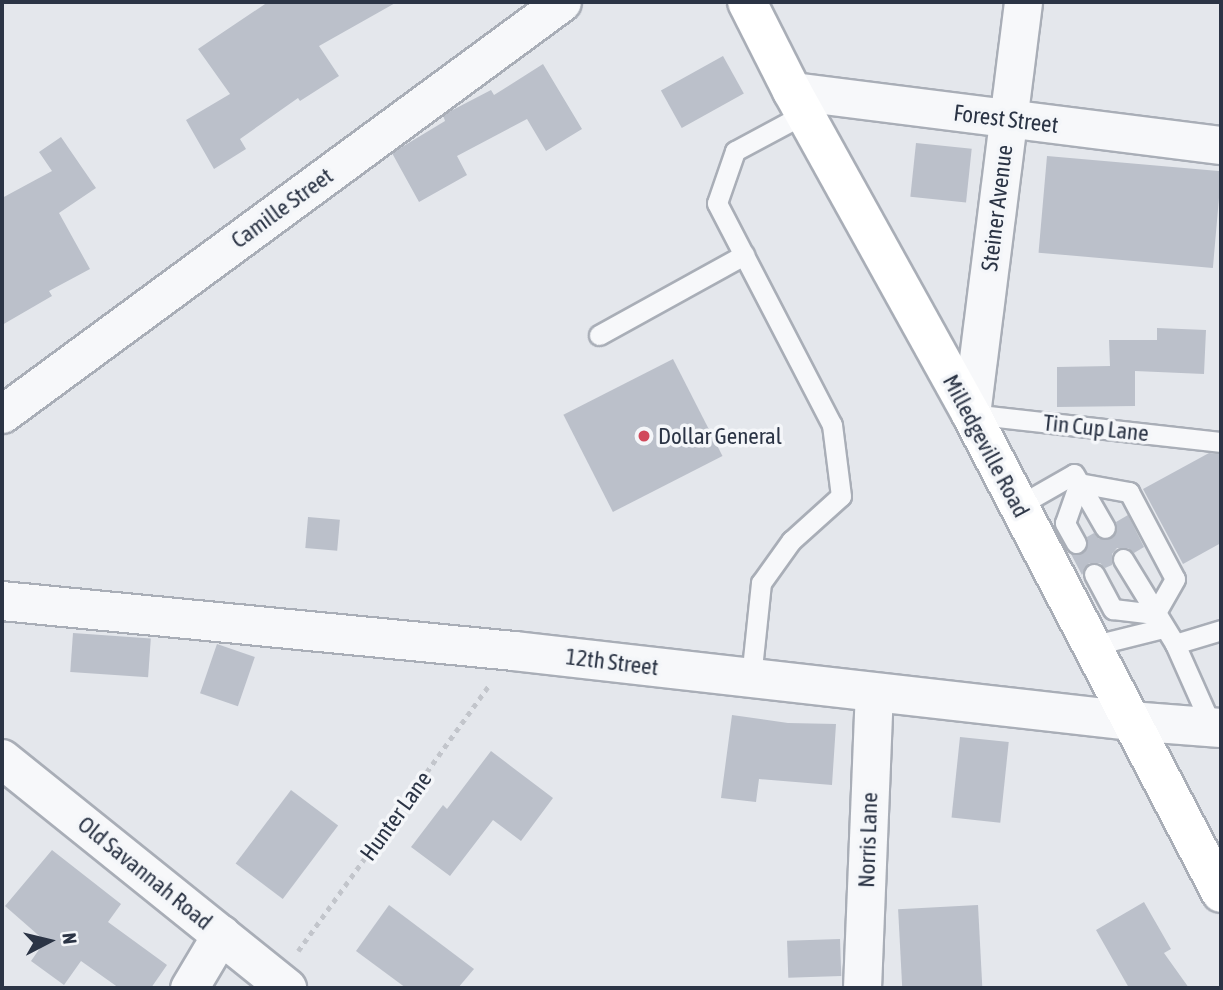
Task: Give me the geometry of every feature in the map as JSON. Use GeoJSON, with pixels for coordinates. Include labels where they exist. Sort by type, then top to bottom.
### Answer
{"type":"FeatureCollection","features":[{"type":"Feature","properties":{"kind":"main road","name":"Milledgeville Road"},"geometry":{"type":"LineString","coordinates":[[747,2],[798,103],[971,414],[1221,893]]}},
{"type":"Feature","properties":{"kind":"street","name":"Camille Street"},"geometry":{"type":"LineString","coordinates":[[2,414],[562,2]]}},
{"type":"Feature","properties":{"kind":"street","name":"Steiner Avenue"},"geometry":{"type":"LineString","coordinates":[[971,414],[1023,2]]}},
{"type":"Feature","properties":{"kind":"street","name":"Forest Street"},"geometry":{"type":"LineString","coordinates":[[798,103],[1008,119],[1221,145]]}},
{"type":"Feature","properties":{"kind":"street","name":"12th Street"},"geometry":{"type":"LineString","coordinates":[[2,601],[514,650],[1130,721],[1217,727]]}},
{"type":"Feature","properties":{"kind":"street","name":"Norris Lane"},"geometry":{"type":"LineString","coordinates":[[862,988],[874,692]]}},
{"type":"Feature","properties":{"kind":"street","name":"Old Savannah Road"},"geometry":{"type":"LineString","coordinates":[[2,759],[282,984]]}},
{"type":"Feature","properties":{"kind":"street"},"geometry":{"type":"LineString","coordinates":[[189,988],[221,934]]}},
{"type":"Feature","properties":{"kind":"lane"},"geometry":{"type":"LineString","coordinates":[[751,678],[761,583],[791,541],[841,496],[832,425],[717,203],[735,151],[798,103]]}},
{"type":"Feature","properties":{"kind":"lane"},"geometry":{"type":"LineString","coordinates":[[599,334],[744,255]]}},
{"type":"Feature","properties":{"kind":"lane","name":"Tin Cup Lane"},"geometry":{"type":"LineString","coordinates":[[971,414],[1221,442]]}},
{"type":"Feature","properties":{"kind":"lane"},"geometry":{"type":"LineString","coordinates":[[1018,506],[1074,474],[1105,528]]}},
{"type":"Feature","properties":{"kind":"lane"},"geometry":{"type":"LineString","coordinates":[[1076,543],[1065,523],[1079,483]]}},
{"type":"Feature","properties":{"kind":"lane"},"geometry":{"type":"LineString","coordinates":[[1079,483],[1129,492],[1175,579],[1164,629]]}},
{"type":"Feature","properties":{"kind":"lane"},"geometry":{"type":"LineString","coordinates":[[1123,559],[1217,727]]}},
{"type":"Feature","properties":{"kind":"lane"},"geometry":{"type":"LineString","coordinates":[[1094,574],[1113,609],[1164,629]]}},
{"type":"Feature","properties":{"kind":"lane"},"geometry":{"type":"LineString","coordinates":[[1091,646],[1164,629],[1221,630]]}},
{"type":"Feature","properties":{"kind":"path","name":"Hunter Lane"},"geometry":{"type":"LineString","coordinates":[[282,984],[514,650]]}},
{"type":"Feature","properties":{"kind":"building"},"geometry":{"type":"Polygon","coordinates":[[[268,2],[397,2],[319,46],[339,76],[300,101],[298,98],[240,139],[246,149],[214,169],[186,120],[230,94],[198,49],[268,2]]]}},
{"type":"Feature","properties":{"kind":"building"},"geometry":{"type":"Polygon","coordinates":[[[723,56],[744,94],[682,128],[661,90],[723,56]]]}},
{"type":"Feature","properties":{"kind":"building"},"geometry":{"type":"Polygon","coordinates":[[[543,64],[582,129],[546,151],[527,119],[457,156],[467,175],[419,202],[392,153],[445,121],[443,115],[491,90],[494,95],[543,64]]]}},
{"type":"Feature","properties":{"kind":"building"},"geometry":{"type":"Polygon","coordinates":[[[61,137],[96,188],[59,213],[90,269],[49,291],[52,296],[2,325],[2,198],[52,171],[39,152],[61,137]]]}},
{"type":"Feature","properties":{"kind":"building"},"geometry":{"type":"Polygon","coordinates":[[[916,143],[972,149],[966,203],[910,197],[916,143]]]}},
{"type":"Feature","properties":{"kind":"building"},"geometry":{"type":"Polygon","coordinates":[[[1047,156],[1221,171],[1213,268],[1039,253],[1047,156]]]}},
{"type":"Feature","properties":{"kind":"building"},"geometry":{"type":"Polygon","coordinates":[[[1157,328],[1206,330],[1204,374],[1135,371],[1135,406],[1057,407],[1057,367],[1110,366],[1109,340],[1157,340],[1157,328]]]}},
{"type":"Feature","properties":{"kind":"building","name":"Dollar General"},"geometry":{"type":"Polygon","coordinates":[[[673,359],[722,456],[613,512],[563,415],[673,359]]]}},
{"type":"Feature","properties":{"kind":"building"},"geometry":{"type":"Polygon","coordinates":[[[1209,453],[1221,454],[1221,543],[1183,564],[1143,489],[1209,453]]]}},
{"type":"Feature","properties":{"kind":"building"},"geometry":{"type":"Polygon","coordinates":[[[1128,515],[1144,547],[1134,553],[1128,548],[1117,548],[1112,554],[1112,565],[1105,568],[1100,563],[1089,563],[1082,575],[1071,554],[1082,553],[1088,544],[1087,537],[1094,533],[1099,539],[1112,538],[1117,529],[1116,522],[1128,515]]]}},
{"type":"Feature","properties":{"kind":"building"},"geometry":{"type":"Polygon","coordinates":[[[308,517],[340,520],[337,551],[305,548],[308,517]]]}},
{"type":"Feature","properties":{"kind":"building"},"geometry":{"type":"Polygon","coordinates":[[[73,633],[151,638],[148,677],[70,672],[73,633]]]}},
{"type":"Feature","properties":{"kind":"building"},"geometry":{"type":"Polygon","coordinates":[[[217,644],[255,657],[238,706],[200,693],[217,644]]]}},
{"type":"Feature","properties":{"kind":"building"},"geometry":{"type":"Polygon","coordinates":[[[732,715],[788,723],[836,724],[832,785],[759,779],[756,802],[721,798],[732,715]]]}},
{"type":"Feature","properties":{"kind":"building"},"geometry":{"type":"Polygon","coordinates":[[[960,737],[1009,742],[1000,823],[952,818],[960,737]]]}},
{"type":"Feature","properties":{"kind":"building"},"geometry":{"type":"Polygon","coordinates":[[[491,751],[553,798],[521,841],[493,820],[450,876],[411,847],[443,805],[447,809],[491,751]]]}},
{"type":"Feature","properties":{"kind":"building"},"geometry":{"type":"Polygon","coordinates":[[[291,790],[338,826],[283,899],[236,863],[291,790]]]}},
{"type":"Feature","properties":{"kind":"building"},"geometry":{"type":"Polygon","coordinates":[[[52,850],[121,904],[108,922],[167,965],[151,988],[119,988],[81,961],[64,985],[31,961],[45,941],[5,906],[52,850]]]}},
{"type":"Feature","properties":{"kind":"building"},"geometry":{"type":"Polygon","coordinates":[[[1144,902],[1171,949],[1164,953],[1189,988],[1129,988],[1096,930],[1144,902]]]}},
{"type":"Feature","properties":{"kind":"building"},"geometry":{"type":"Polygon","coordinates":[[[389,905],[474,969],[458,988],[406,988],[356,951],[389,905]]]}},
{"type":"Feature","properties":{"kind":"building"},"geometry":{"type":"Polygon","coordinates":[[[978,905],[982,988],[902,988],[898,909],[978,905]]]}},
{"type":"Feature","properties":{"kind":"building"},"geometry":{"type":"Polygon","coordinates":[[[840,939],[841,976],[788,978],[787,941],[840,939]]]}},
{"type":"Feature","properties":{"kind":"place","name":"Dollar General"},"geometry":{"type":"Point","coordinates":[644,436]}}]}
